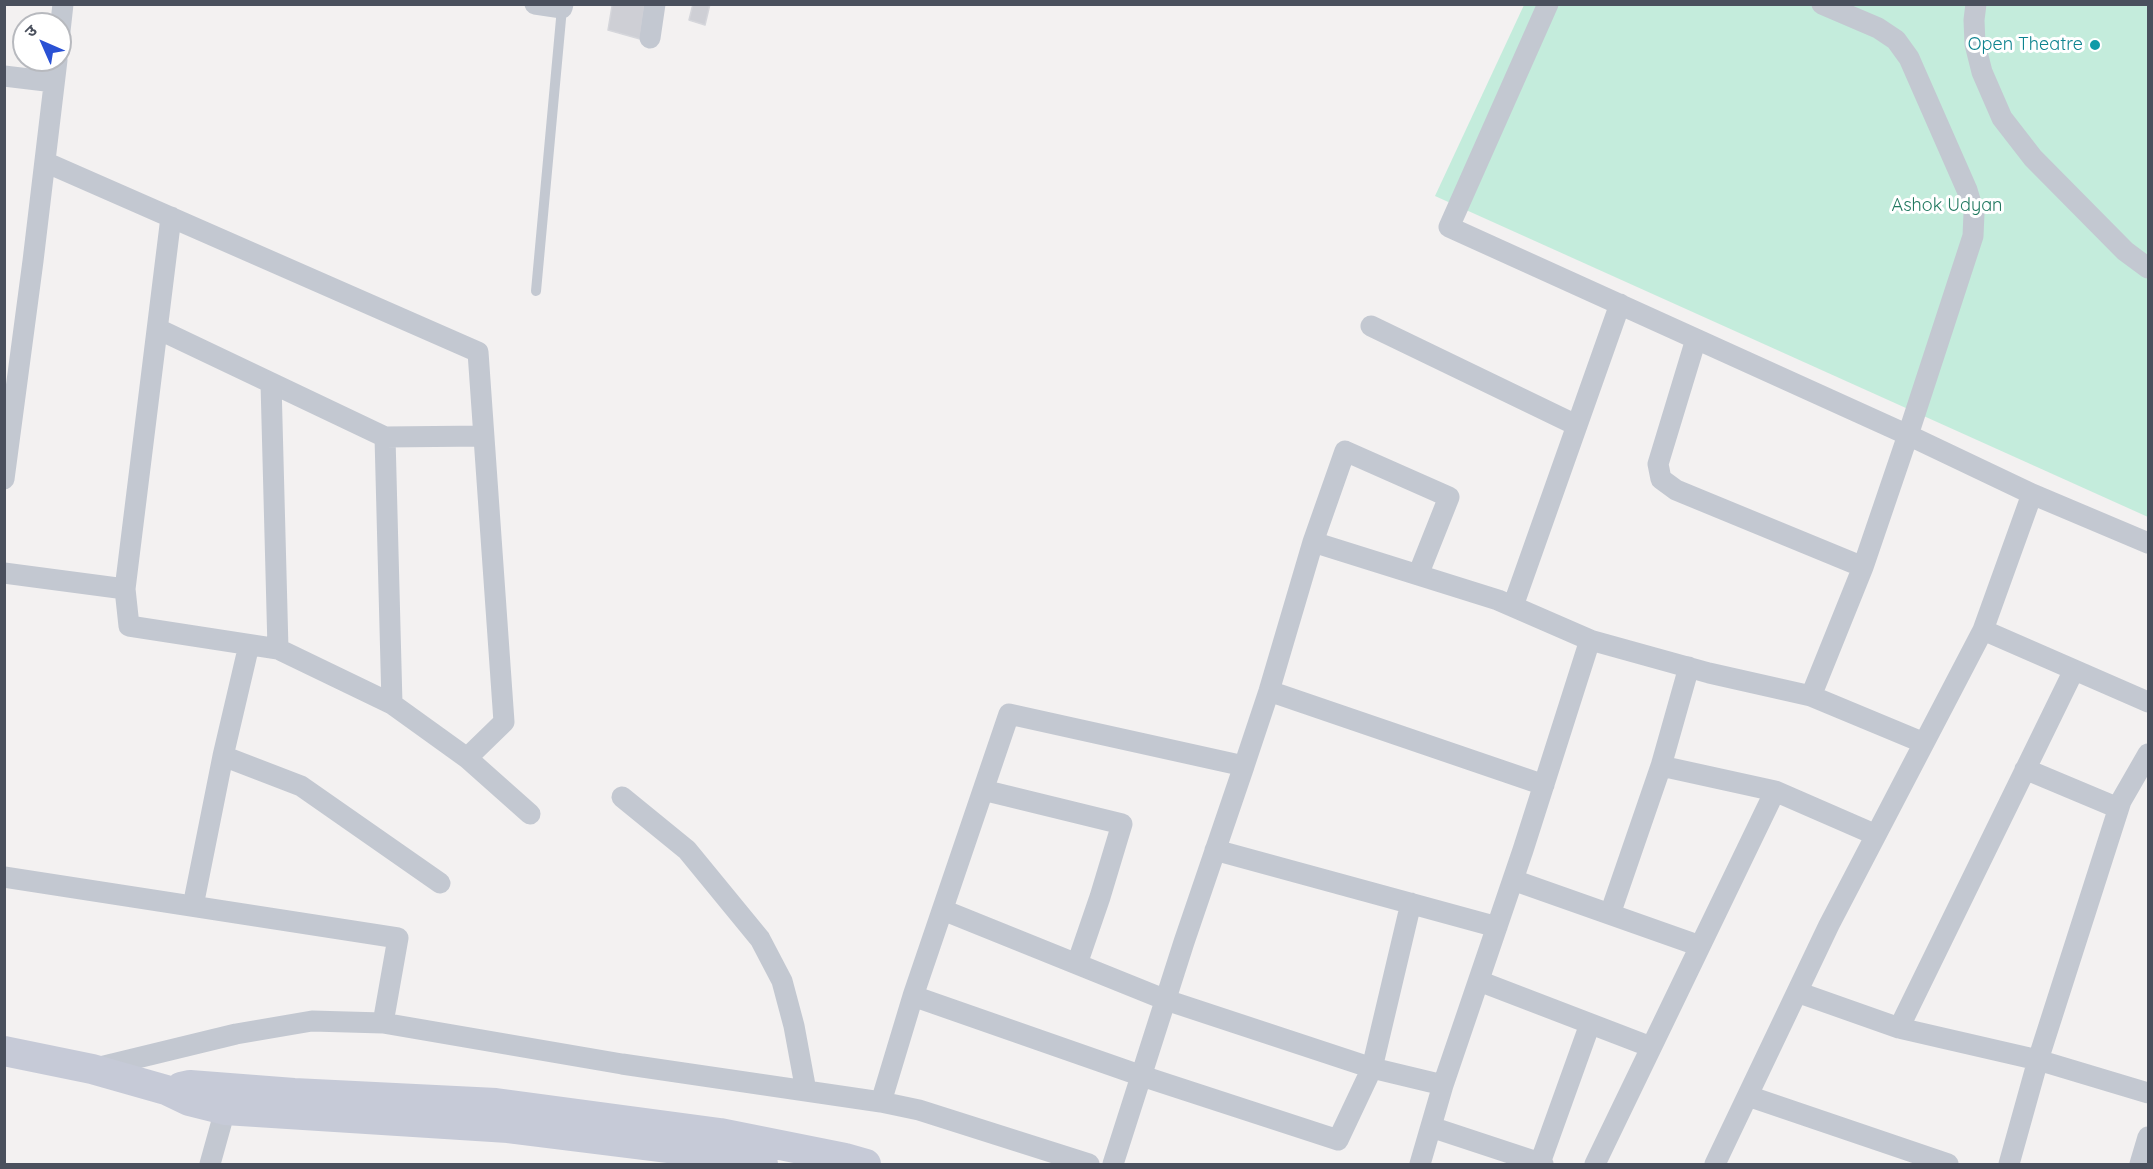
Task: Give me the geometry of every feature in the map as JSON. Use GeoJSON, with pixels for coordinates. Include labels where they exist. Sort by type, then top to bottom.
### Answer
{"type":"FeatureCollection","features":[{"type":"Feature","properties":{"kind":"main road"},"geometry":{"type":"LineString","coordinates":[[4,1051],[92,1069],[166,1090],[189,1101],[225,1110],[508,1128],[717,1154],[763,1164]]}},
{"type":"Feature","properties":{"kind":"main road"},"geometry":{"type":"LineString","coordinates":[[166,1090],[190,1085],[294,1093],[496,1103],[720,1133],[866,1164]]}},
{"type":"Feature","properties":{"kind":"street"},"geometry":{"type":"LineString","coordinates":[[536,4],[563,6]]}},
{"type":"Feature","properties":{"kind":"street"},"geometry":{"type":"LineString","coordinates":[[650,38],[655,4]]}},
{"type":"Feature","properties":{"kind":"street"},"geometry":{"type":"LineString","coordinates":[[1548,4],[1449,227],[1908,435],[2031,494],[2148,543]]}},
{"type":"Feature","properties":{"kind":"street"},"geometry":{"type":"LineString","coordinates":[[1811,696],[1863,567],[1908,435],[1973,236],[1974,213],[1968,190],[1909,58],[1896,40],[1878,28],[1822,4]]}},
{"type":"Feature","properties":{"kind":"street"},"geometry":{"type":"LineString","coordinates":[[1976,4],[1975,44],[1982,72],[2002,118],[2033,158],[2125,251],[2148,268]]}},
{"type":"Feature","properties":{"kind":"street"},"geometry":{"type":"LineString","coordinates":[[5,470],[12,369],[45,162],[55,72]]}},
{"type":"Feature","properties":{"kind":"street"},"geometry":{"type":"LineString","coordinates":[[4,76],[54,82]]}},
{"type":"Feature","properties":{"kind":"street"},"geometry":{"type":"LineString","coordinates":[[45,162],[478,352],[504,722],[467,758]]}},
{"type":"Feature","properties":{"kind":"street"},"geometry":{"type":"LineString","coordinates":[[171,217],[125,589],[129,626],[278,649],[392,704],[467,758],[530,814]]}},
{"type":"Feature","properties":{"kind":"street"},"geometry":{"type":"LineString","coordinates":[[1513,606],[1575,425],[1620,304]]}},
{"type":"Feature","properties":{"kind":"street"},"geometry":{"type":"LineString","coordinates":[[1371,326],[1575,425]]}},
{"type":"Feature","properties":{"kind":"street"},"geometry":{"type":"LineString","coordinates":[[158,329],[385,437],[484,436]]}},
{"type":"Feature","properties":{"kind":"street"},"geometry":{"type":"LineString","coordinates":[[1696,339],[1658,464],[1661,478],[1676,490],[1863,567]]}},
{"type":"Feature","properties":{"kind":"street"},"geometry":{"type":"LineString","coordinates":[[271,383],[278,649]]}},
{"type":"Feature","properties":{"kind":"street"},"geometry":{"type":"LineString","coordinates":[[385,437],[392,704]]}},
{"type":"Feature","properties":{"kind":"street"},"geometry":{"type":"LineString","coordinates":[[1113,1164],[1269,691],[1313,542],[1345,451],[1449,497],[1418,575]]}},
{"type":"Feature","properties":{"kind":"street"},"geometry":{"type":"LineString","coordinates":[[1715,1164],[1829,925],[1983,630],[2031,494]]}},
{"type":"Feature","properties":{"kind":"street"},"geometry":{"type":"LineString","coordinates":[[1313,542],[1513,606],[1590,640],[1689,667],[1811,696],[1924,743]]}},
{"type":"Feature","properties":{"kind":"street"},"geometry":{"type":"LineString","coordinates":[[4,573],[125,589]]}},
{"type":"Feature","properties":{"kind":"street"},"geometry":{"type":"LineString","coordinates":[[1983,630],[2148,702]]}},
{"type":"Feature","properties":{"kind":"street"},"geometry":{"type":"LineString","coordinates":[[1420,1164],[1443,1085],[1513,880],[1590,640]]}},
{"type":"Feature","properties":{"kind":"street"},"geometry":{"type":"LineString","coordinates":[[193,906],[223,756],[249,645]]}},
{"type":"Feature","properties":{"kind":"street"},"geometry":{"type":"LineString","coordinates":[[1610,914],[1661,766],[1689,667]]}},
{"type":"Feature","properties":{"kind":"street"},"geometry":{"type":"LineString","coordinates":[[1899,1028],[2073,670]]}},
{"type":"Feature","properties":{"kind":"street"},"geometry":{"type":"LineString","coordinates":[[1269,691],[1544,785]]}},
{"type":"Feature","properties":{"kind":"street"},"geometry":{"type":"LineString","coordinates":[[881,1102],[913,996],[1009,714],[1244,766]]}},
{"type":"Feature","properties":{"kind":"street"},"geometry":{"type":"LineString","coordinates":[[2009,1164],[2038,1060],[2118,808],[2148,754]]}},
{"type":"Feature","properties":{"kind":"street"},"geometry":{"type":"LineString","coordinates":[[223,756],[301,786],[440,883]]}},
{"type":"Feature","properties":{"kind":"street"},"geometry":{"type":"LineString","coordinates":[[1661,766],[1774,791],[1876,834]]}},
{"type":"Feature","properties":{"kind":"street"},"geometry":{"type":"LineString","coordinates":[[2025,769],[2118,808]]}},
{"type":"Feature","properties":{"kind":"street"},"geometry":{"type":"LineString","coordinates":[[983,790],[1122,824],[1077,964]]}},
{"type":"Feature","properties":{"kind":"street"},"geometry":{"type":"LineString","coordinates":[[1595,1164],[1774,791]]}},
{"type":"Feature","properties":{"kind":"street"},"geometry":{"type":"LineString","coordinates":[[622,797],[687,850],[760,939],[782,981],[794,1026],[806,1091]]}},
{"type":"Feature","properties":{"kind":"street"},"geometry":{"type":"LineString","coordinates":[[1215,850],[1497,927]]}},
{"type":"Feature","properties":{"kind":"street"},"geometry":{"type":"LineString","coordinates":[[4,877],[398,938],[383,1023]]}},
{"type":"Feature","properties":{"kind":"street"},"geometry":{"type":"LineString","coordinates":[[1513,880],[1700,946]]}},
{"type":"Feature","properties":{"kind":"street"},"geometry":{"type":"LineString","coordinates":[[913,996],[1142,1076],[1338,1140],[1372,1068],[1411,903]]}},
{"type":"Feature","properties":{"kind":"street"},"geometry":{"type":"LineString","coordinates":[[943,910],[1166,1000],[1372,1068],[1443,1085]]}},
{"type":"Feature","properties":{"kind":"street"},"geometry":{"type":"LineString","coordinates":[[1479,981],[1651,1047]]}},
{"type":"Feature","properties":{"kind":"street"},"geometry":{"type":"LineString","coordinates":[[1797,992],[1899,1028],[2038,1060],[2148,1093]]}},
{"type":"Feature","properties":{"kind":"street"},"geometry":{"type":"LineString","coordinates":[[92,1069],[236,1034],[312,1022],[383,1023],[622,1064],[881,1102],[919,1110],[1089,1164]]}},
{"type":"Feature","properties":{"kind":"street"},"geometry":{"type":"LineString","coordinates":[[1431,1127],[1541,1164],[1590,1024]]}},
{"type":"Feature","properties":{"kind":"street"},"geometry":{"type":"LineString","coordinates":[[1748,1096],[1948,1164]]}},
{"type":"Feature","properties":{"kind":"street"},"geometry":{"type":"LineString","coordinates":[[210,1164],[225,1110]]}},
{"type":"Feature","properties":{"kind":"street"},"geometry":{"type":"LineString","coordinates":[[2140,1164],[2148,1137]]}},
{"type":"Feature","properties":{"kind":"lane"},"geometry":{"type":"LineString","coordinates":[[536,291],[563,6]]}},
{"type":"Feature","properties":{"kind":"green space","name":"Ashok Udyan"},"geometry":{"type":"Polygon","coordinates":[[[1524,5],[2148,5],[2148,517],[1435,196],[1524,5]]]}},
{"type":"Feature","properties":{"kind":"building"},"geometry":{"type":"Polygon","coordinates":[[[608,4],[645,4],[640,39],[608,30],[612,6],[608,4]]]}},
{"type":"Feature","properties":{"kind":"building"},"geometry":{"type":"Polygon","coordinates":[[[693,4],[710,4],[705,25],[689,20],[693,4]]]}},
{"type":"Feature","properties":{"kind":"place","name":"Open Theatre"},"geometry":{"type":"Point","coordinates":[2095,45]}}]}
